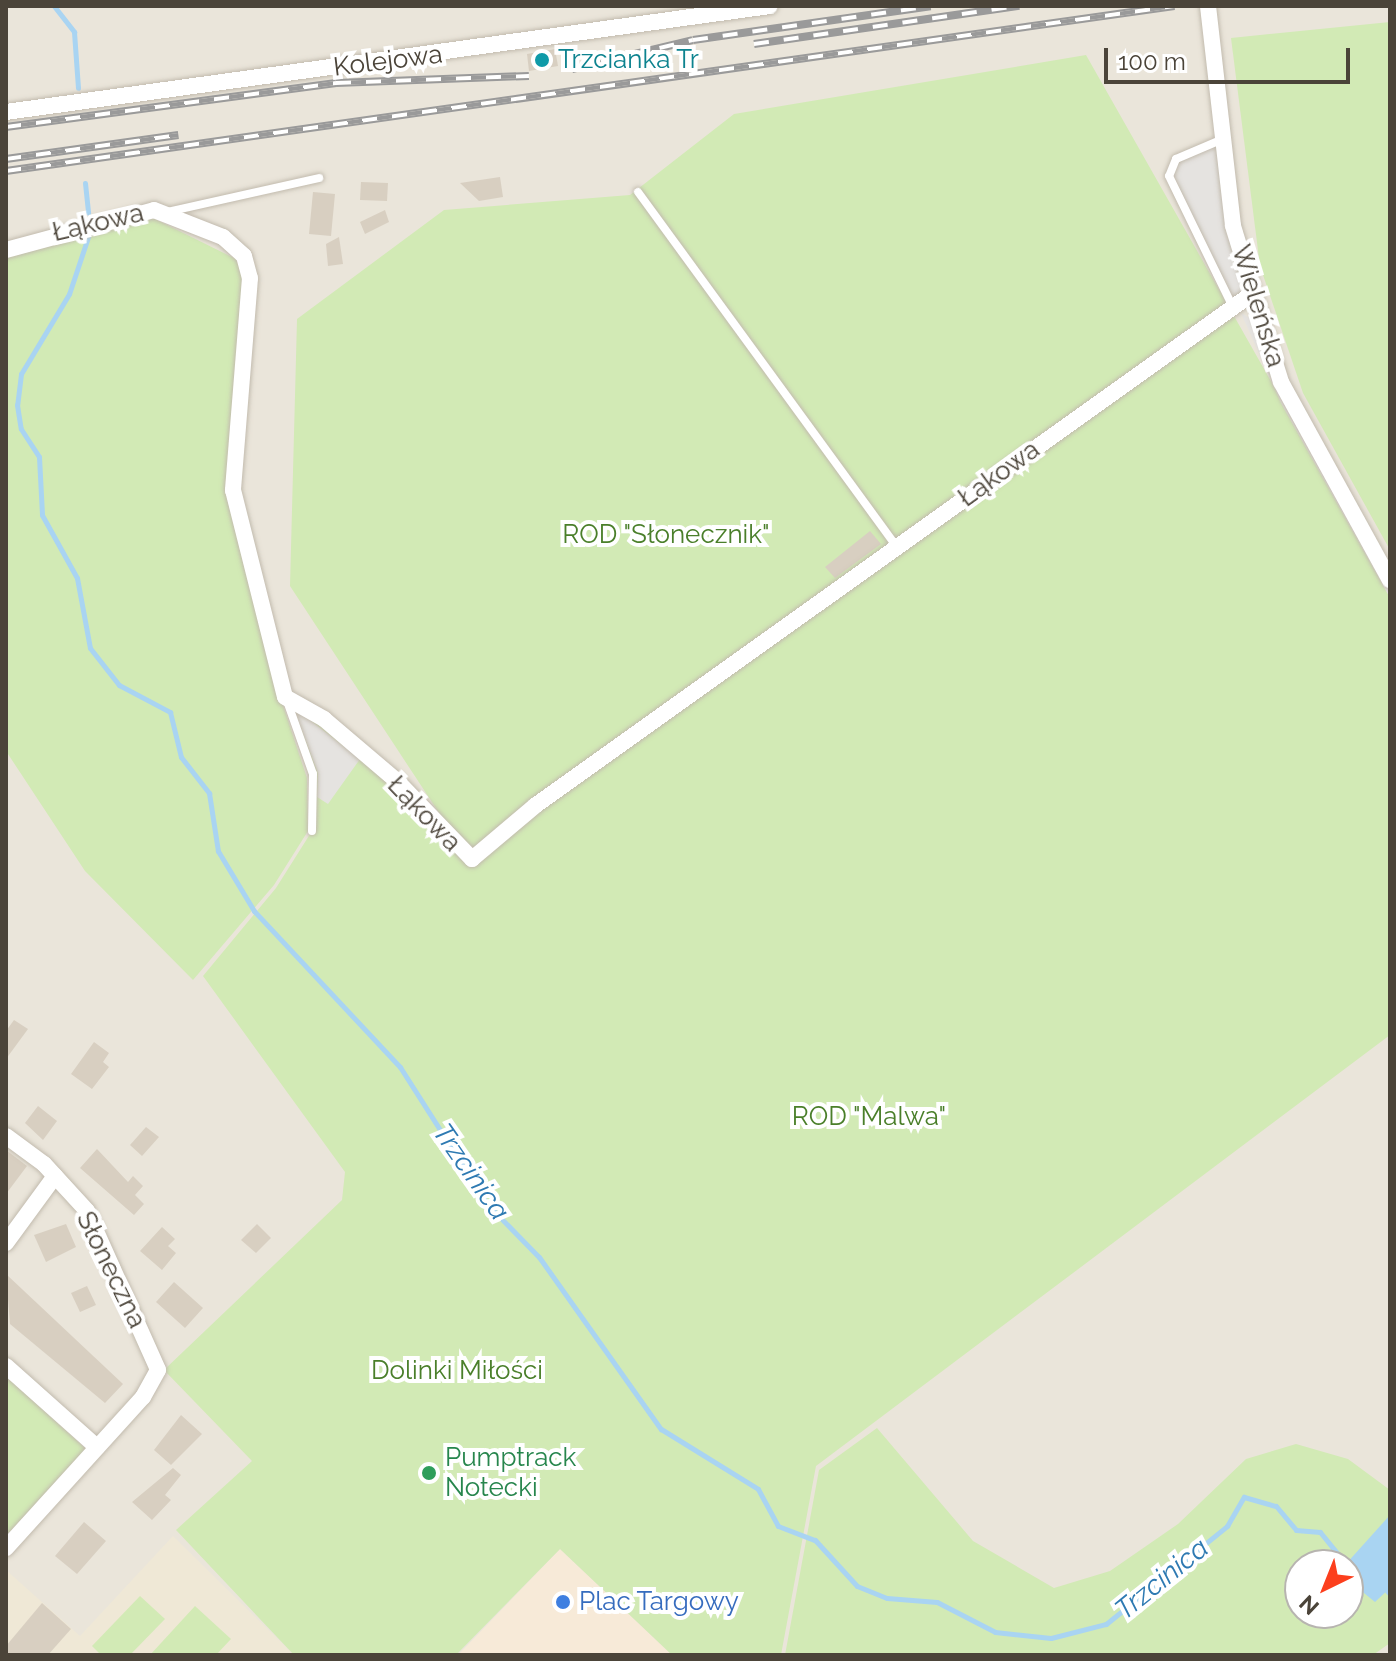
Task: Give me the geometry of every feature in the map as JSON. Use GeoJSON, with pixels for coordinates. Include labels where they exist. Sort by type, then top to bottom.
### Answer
{"type":"FeatureCollection","features":[{"type":"Feature","properties":{"kind":"street","name":"Kolejowa"},"geometry":{"type":"LineString","coordinates":[[6,112],[770,6]]}},
{"type":"Feature","properties":{"kind":"street","name":"Wieleńska"},"geometry":{"type":"LineString","coordinates":[[1208,6],[1233,226],[1281,382],[1390,580]]}},
{"type":"Feature","properties":{"kind":"street","name":"Łąkowa"},"geometry":{"type":"LineString","coordinates":[[6,250],[65,229],[167,212],[235,246],[250,278],[233,490],[285,697],[324,719],[418,801],[463,854],[476,858],[536,805],[1253,293]]}},
{"type":"Feature","properties":{"kind":"street","name":"Słoneczna"},"geometry":{"type":"LineString","coordinates":[[6,1136],[55,1176],[87,1211],[158,1370],[156,1380],[97,1447]]}},
{"type":"Feature","properties":{"kind":"street","name":"Słoneczna"},"geometry":{"type":"LineString","coordinates":[[6,1243],[55,1176]]}},
{"type":"Feature","properties":{"kind":"street"},"geometry":{"type":"LineString","coordinates":[[6,1366],[97,1447],[6,1548]]}},
{"type":"Feature","properties":{"kind":"lane"},"geometry":{"type":"LineString","coordinates":[[1223,139],[1176,159],[1169,176],[1233,307]]}},
{"type":"Feature","properties":{"kind":"lane"},"geometry":{"type":"LineString","coordinates":[[167,212],[319,178]]}},
{"type":"Feature","properties":{"kind":"lane"},"geometry":{"type":"LineString","coordinates":[[638,192],[897,547]]}},
{"type":"Feature","properties":{"kind":"lane"},"geometry":{"type":"LineString","coordinates":[[285,697],[313,774],[312,831]]}},
{"type":"Feature","properties":{"kind":"shaded area"},"geometry":{"type":"Polygon","coordinates":[[[6,6],[1390,6],[1390,1655],[6,1655],[6,6]]]}},
{"type":"Feature","properties":{"kind":"shaded area"},"geometry":{"type":"Polygon","coordinates":[[[1215,139],[1253,293],[1233,307],[1169,169],[1215,139]]]}},
{"type":"Feature","properties":{"kind":"shaded area"},"geometry":{"type":"Polygon","coordinates":[[[1241,313],[1263,326],[1275,362],[1390,580],[1390,598],[1281,403],[1241,313]]]}},
{"type":"Feature","properties":{"kind":"shaded area"},"geometry":{"type":"Polygon","coordinates":[[[293,707],[360,759],[328,804],[317,797],[318,773],[293,707]]]}},
{"type":"Feature","properties":{"kind":"shaded area"},"geometry":{"type":"Polygon","coordinates":[[[173,1536],[294,1655],[6,1655],[6,1570],[80,1636],[173,1536]]]}},
{"type":"Feature","properties":{"kind":"shaded area","name":"Plac Targowy"},"geometry":{"type":"Polygon","coordinates":[[[560,1549],[672,1655],[458,1655],[560,1549]]]}},
{"type":"Feature","properties":{"kind":"green space"},"geometry":{"type":"Polygon","coordinates":[[[1390,22],[1390,550],[1303,393],[1260,266],[1231,38],[1390,22]]]}},
{"type":"Feature","properties":{"kind":"green space"},"geometry":{"type":"Polygon","coordinates":[[[1086,55],[1390,591],[1390,1035],[816,1466],[781,1655],[672,1655],[560,1549],[456,1655],[294,1655],[176,1530],[252,1461],[164,1370],[342,1200],[345,1172],[203,976],[276,888],[312,831],[313,774],[285,697],[324,719],[468,857],[290,586],[297,319],[444,210],[630,195],[734,114],[1086,55]]]}},
{"type":"Feature","properties":{"kind":"green space"},"geometry":{"type":"Polygon","coordinates":[[[153,218],[236,259],[247,286],[230,430],[275,681],[307,778],[308,831],[274,885],[193,980],[85,871],[6,751],[6,257],[153,218]]]}},
{"type":"Feature","properties":{"kind":"green space"},"geometry":{"type":"Polygon","coordinates":[[[6,1376],[86,1449],[6,1536],[6,1376]]]}},
{"type":"Feature","properties":{"kind":"green space"},"geometry":{"type":"Polygon","coordinates":[[[877,1428],[973,1541],[1054,1588],[1110,1571],[1178,1524],[1246,1459],[1296,1444],[1348,1459],[1390,1490],[1390,1643],[1373,1655],[785,1655],[819,1470],[877,1428]]]}},
{"type":"Feature","properties":{"kind":"green space"},"geometry":{"type":"Polygon","coordinates":[[[140,1596],[165,1619],[130,1655],[101,1655],[92,1646],[140,1596]]]}},
{"type":"Feature","properties":{"kind":"green space"},"geometry":{"type":"Polygon","coordinates":[[[195,1606],[231,1639],[216,1655],[150,1655],[195,1606]]]}},
{"type":"Feature","properties":{"kind":"water"},"geometry":{"type":"Polygon","coordinates":[[[1390,1515],[1390,1588],[1375,1602],[1364,1593],[1364,1549],[1359,1549],[1390,1515]]]}},
{"type":"Feature","properties":{"kind":"building","name":"Trzcianka Tr"},"geometry":{"type":"Polygon","coordinates":[[[555,49],[558,66],[529,71],[527,54],[555,49]]]}},
{"type":"Feature","properties":{"kind":"building"},"geometry":{"type":"Polygon","coordinates":[[[500,177],[503,197],[479,201],[460,183],[500,177]]]}},
{"type":"Feature","properties":{"kind":"building"},"geometry":{"type":"Polygon","coordinates":[[[361,182],[388,183],[387,201],[360,200],[361,182]]]}},
{"type":"Feature","properties":{"kind":"building"},"geometry":{"type":"Polygon","coordinates":[[[313,192],[335,194],[331,236],[309,234],[313,192]]]}},
{"type":"Feature","properties":{"kind":"building"},"geometry":{"type":"Polygon","coordinates":[[[385,210],[389,222],[365,234],[360,222],[385,210]]]}},
{"type":"Feature","properties":{"kind":"building"},"geometry":{"type":"Polygon","coordinates":[[[339,237],[343,264],[328,266],[326,244],[339,237]]]}},
{"type":"Feature","properties":{"kind":"building"},"geometry":{"type":"Polygon","coordinates":[[[870,531],[881,544],[835,578],[825,567],[870,531]]]}},
{"type":"Feature","properties":{"kind":"building"},"geometry":{"type":"Polygon","coordinates":[[[14,1020],[28,1029],[6,1059],[6,1031],[14,1020]]]}},
{"type":"Feature","properties":{"kind":"building"},"geometry":{"type":"Polygon","coordinates":[[[94,1042],[109,1053],[103,1062],[109,1067],[92,1089],[71,1074],[94,1042]]]}},
{"type":"Feature","properties":{"kind":"building"},"geometry":{"type":"Polygon","coordinates":[[[38,1106],[57,1121],[43,1140],[25,1123],[38,1106]]]}},
{"type":"Feature","properties":{"kind":"building"},"geometry":{"type":"Polygon","coordinates":[[[146,1127],[159,1137],[142,1156],[130,1145],[146,1127]]]}},
{"type":"Feature","properties":{"kind":"building"},"geometry":{"type":"Polygon","coordinates":[[[97,1149],[128,1182],[133,1176],[143,1186],[135,1195],[144,1204],[134,1215],[80,1168],[97,1149]]]}},
{"type":"Feature","properties":{"kind":"building"},"geometry":{"type":"Polygon","coordinates":[[[6,1150],[27,1166],[6,1194],[6,1150]]]}},
{"type":"Feature","properties":{"kind":"building"},"geometry":{"type":"Polygon","coordinates":[[[66,1224],[76,1247],[46,1262],[34,1235],[66,1224]]]}},
{"type":"Feature","properties":{"kind":"building"},"geometry":{"type":"Polygon","coordinates":[[[257,1224],[271,1238],[256,1253],[241,1240],[257,1224]]]}},
{"type":"Feature","properties":{"kind":"building"},"geometry":{"type":"Polygon","coordinates":[[[162,1227],[175,1239],[168,1246],[176,1253],[162,1270],[140,1251],[162,1227]]]}},
{"type":"Feature","properties":{"kind":"building"},"geometry":{"type":"Polygon","coordinates":[[[6,1274],[123,1384],[105,1403],[10,1324],[6,1274]]]}},
{"type":"Feature","properties":{"kind":"building"},"geometry":{"type":"Polygon","coordinates":[[[174,1282],[203,1308],[185,1328],[156,1302],[174,1282]]]}},
{"type":"Feature","properties":{"kind":"building"},"geometry":{"type":"Polygon","coordinates":[[[87,1286],[96,1305],[80,1312],[71,1293],[87,1286]]]}},
{"type":"Feature","properties":{"kind":"building"},"geometry":{"type":"Polygon","coordinates":[[[181,1415],[202,1434],[171,1465],[154,1450],[181,1415]]]}},
{"type":"Feature","properties":{"kind":"building"},"geometry":{"type":"Polygon","coordinates":[[[173,1468],[181,1475],[165,1495],[171,1500],[152,1520],[132,1502],[173,1468]]]}},
{"type":"Feature","properties":{"kind":"building"},"geometry":{"type":"Polygon","coordinates":[[[84,1522],[106,1541],[77,1574],[55,1556],[84,1522]]]}},
{"type":"Feature","properties":{"kind":"building"},"geometry":{"type":"Polygon","coordinates":[[[42,1603],[71,1629],[48,1655],[6,1655],[6,1646],[42,1603]]]}},
{"type":"Feature","properties":{"kind":"waterway","name":"Trzcinica"},"geometry":{"type":"LineString","coordinates":[[54,6],[74,32],[78,88]]}},
{"type":"Feature","properties":{"kind":"waterway","name":"Trzcinica"},"geometry":{"type":"LineString","coordinates":[[85,183],[88,213]]}},
{"type":"Feature","properties":{"kind":"waterway","name":"Trzcinica"},"geometry":{"type":"LineString","coordinates":[[89,234],[69,294],[21,374],[17,405],[21,429],[39,457],[42,515],[77,578],[90,648],[119,685],[170,712],[181,757],[209,793],[218,851],[254,911],[400,1067],[488,1205],[539,1257],[661,1429],[758,1489],[778,1526],[815,1540],[857,1586],[887,1598],[937,1602],[995,1632],[1051,1638],[1106,1624],[1227,1526],[1244,1497],[1276,1506],[1296,1530],[1320,1532],[1334,1549]]}},
{"type":"Feature","properties":{"kind":"waterway","name":"Trzcinica"},"geometry":{"type":"LineString","coordinates":[[1387,1591],[1390,1594]]}},
{"type":"Feature","properties":{"kind":"railway"},"geometry":{"type":"LineString","coordinates":[[572,69],[693,40],[931,6]]}},
{"type":"Feature","properties":{"kind":"railway"},"geometry":{"type":"LineString","coordinates":[[754,44],[1019,6]]}},
{"type":"Feature","properties":{"kind":"railway"},"geometry":{"type":"LineString","coordinates":[[6,171],[1174,6]]}},
{"type":"Feature","properties":{"kind":"railway"},"geometry":{"type":"LineString","coordinates":[[6,127],[336,83],[529,76]]}},
{"type":"Feature","properties":{"kind":"railway"},"geometry":{"type":"LineString","coordinates":[[6,159],[178,135]]}},
{"type":"Feature","properties":{"kind":"place","name":"Trzcianka Tr"},"geometry":{"type":"Point","coordinates":[542,60]}},
{"type":"Feature","properties":{"kind":"place","name":"Pumptrack Notecki"},"geometry":{"type":"Point","coordinates":[429,1473]}},
{"type":"Feature","properties":{"kind":"place","name":"Plac Targowy"},"geometry":{"type":"Point","coordinates":[563,1602]}},
{"type":"Feature","properties":{"kind":"park label","name":"ROD \"Słonecznik\""},"geometry":{"type":"Point","coordinates":[666,535]}},
{"type":"Feature","properties":{"kind":"park label","name":"ROD \"Malwa\""},"geometry":{"type":"Point","coordinates":[869,1117]}},
{"type":"Feature","properties":{"kind":"park label","name":"Dolinki Miłości"},"geometry":{"type":"Point","coordinates":[457,1371]}}]}
